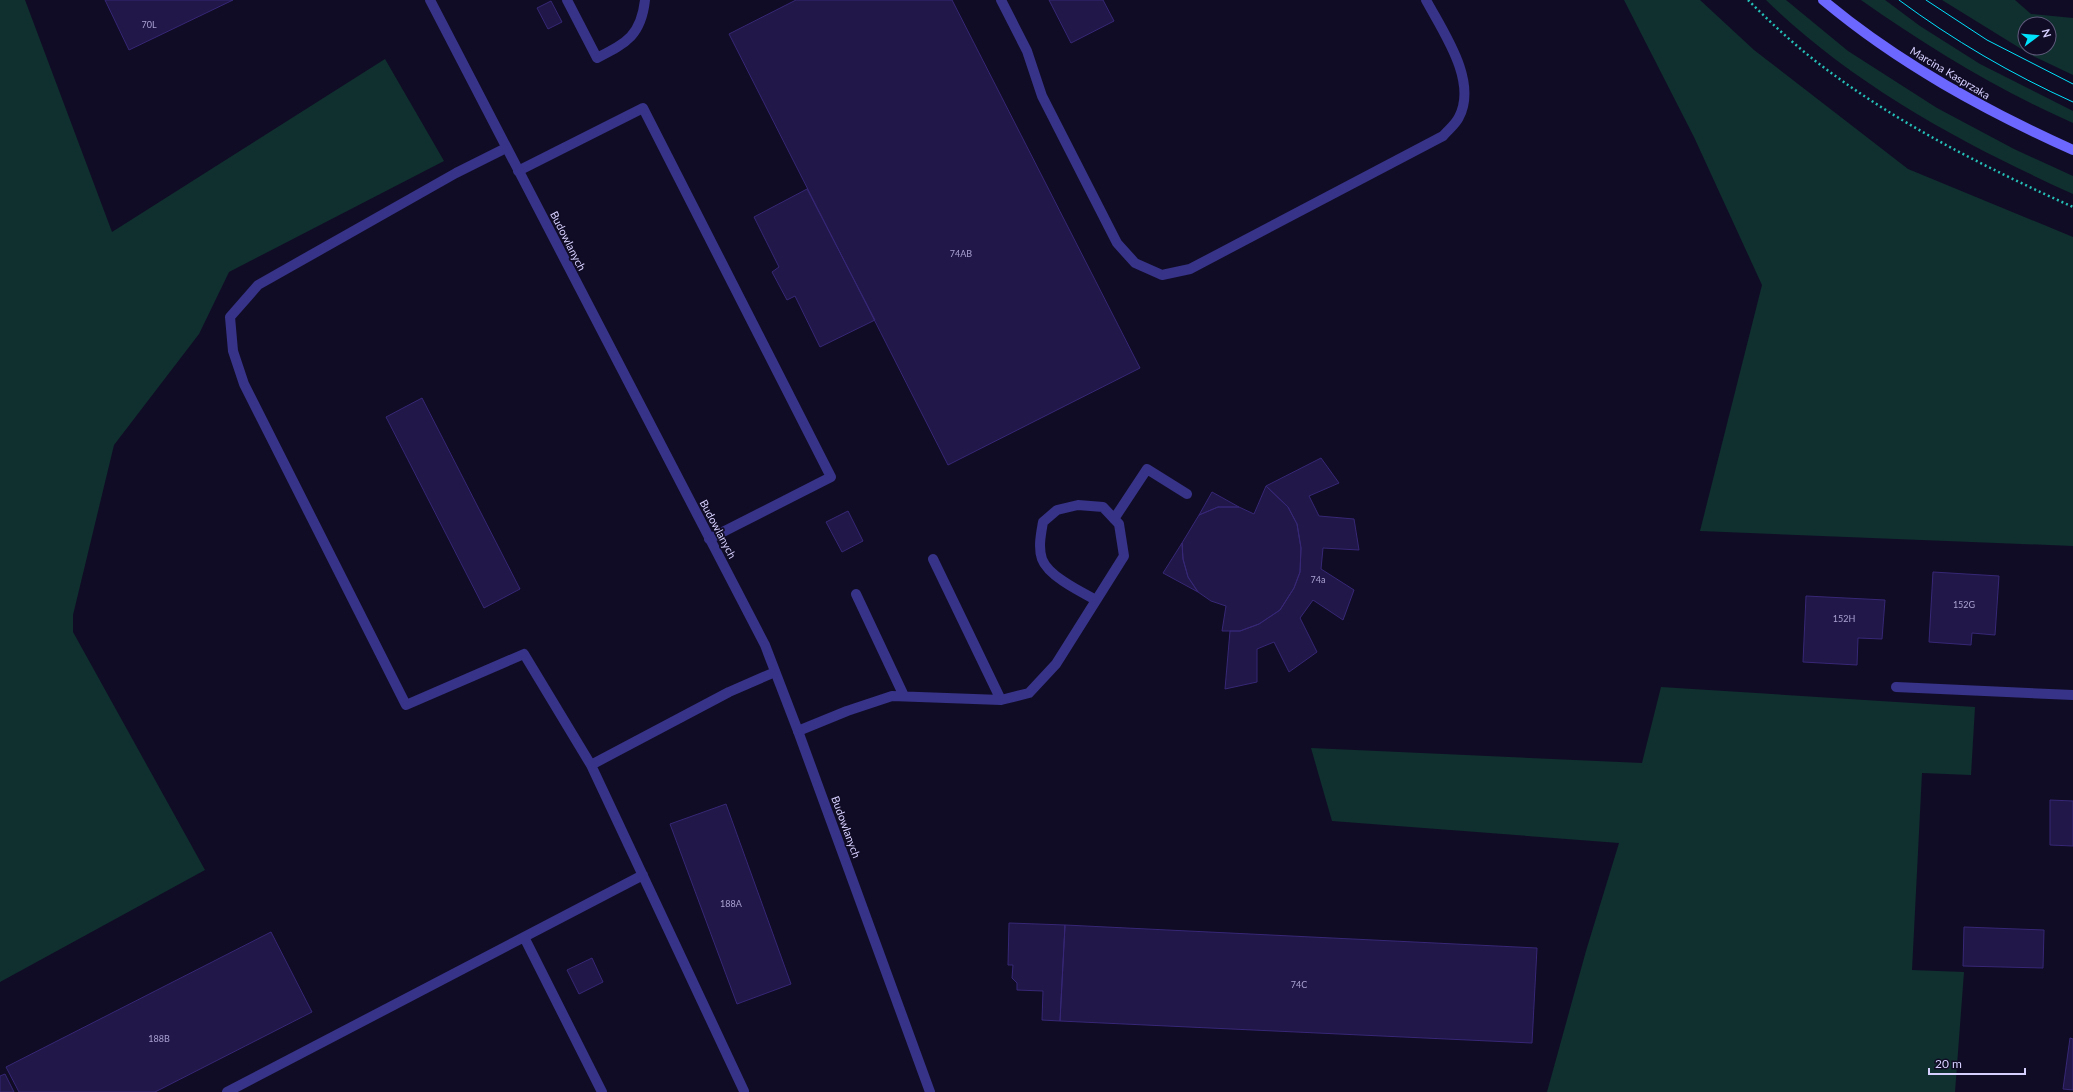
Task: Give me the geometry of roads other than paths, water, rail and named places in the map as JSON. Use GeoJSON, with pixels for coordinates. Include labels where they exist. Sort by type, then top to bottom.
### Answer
{"type":"FeatureCollection","features":[{"type":"Feature","properties":{"kind":"street","name":"Budowlanych"},"geometry":{"type":"LineString","coordinates":[[430,0],[765,645],[930,1092]]}},
{"type":"Feature","properties":{"kind":"street"},"geometry":{"type":"LineString","coordinates":[[567,0],[597,58],[625,43],[638,26],[645,0]]}},
{"type":"Feature","properties":{"kind":"street"},"geometry":{"type":"LineString","coordinates":[[1001,0],[1027,51],[1042,96],[1117,243],[1135,263],[1162,275],[1190,269],[1443,136],[1459,117],[1465,93],[1459,63],[1426,0]]}},
{"type":"Feature","properties":{"kind":"street","name":"Marcina Kasprzaka"},"geometry":{"type":"LineString","coordinates":[[1823,0],[1872,38],[1944,85],[1984,108],[2073,150]]}},
{"type":"Feature","properties":{"kind":"street"},"geometry":{"type":"LineString","coordinates":[[518,171],[643,108],[831,477],[710,539]]}},
{"type":"Feature","properties":{"kind":"street"},"geometry":{"type":"LineString","coordinates":[[506,148],[449,177],[258,285],[230,317],[233,351],[244,384],[406,705],[524,654],[591,765],[744,1091]]}},
{"type":"Feature","properties":{"kind":"street"},"geometry":{"type":"LineString","coordinates":[[1114,519],[1147,469],[1187,494]]}},
{"type":"Feature","properties":{"kind":"street"},"geometry":{"type":"LineString","coordinates":[[798,731],[847,711],[892,696],[1001,700],[1029,693],[1056,664],[1124,556],[1119,524],[1103,507],[1078,505],[1057,510],[1043,522],[1040,544],[1042,560],[1057,577],[1096,600]]}},
{"type":"Feature","properties":{"kind":"street"},"geometry":{"type":"LineString","coordinates":[[933,559],[1001,700]]}},
{"type":"Feature","properties":{"kind":"street"},"geometry":{"type":"LineString","coordinates":[[856,594],[904,696]]}},
{"type":"Feature","properties":{"kind":"street"},"geometry":{"type":"LineString","coordinates":[[591,765],[728,692],[775,672]]}},
{"type":"Feature","properties":{"kind":"street"},"geometry":{"type":"LineString","coordinates":[[1896,687],[2073,695]]}},
{"type":"Feature","properties":{"kind":"street"},"geometry":{"type":"LineString","coordinates":[[227,1092],[643,875]]}},
{"type":"Feature","properties":{"kind":"street"},"geometry":{"type":"LineString","coordinates":[[524,937],[602,1092]]}},
{"type":"Feature","properties":{"kind":"tram line"},"geometry":{"type":"LineString","coordinates":[[1899,0],[1919,15],[1983,56],[2027,80],[2073,102]]}},
{"type":"Feature","properties":{"kind":"tram line"},"geometry":{"type":"LineString","coordinates":[[1926,0],[1987,40],[2073,84]]}}]}
